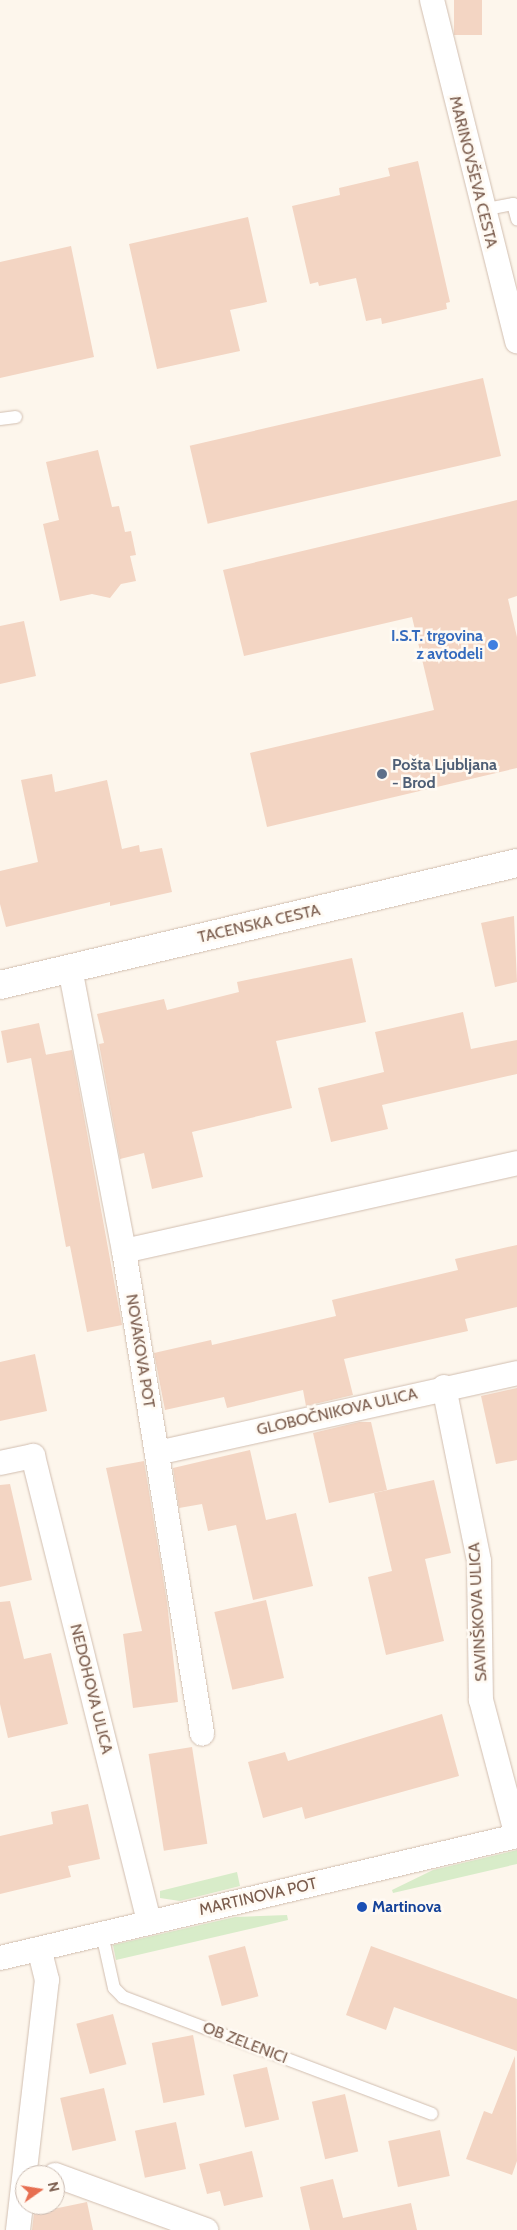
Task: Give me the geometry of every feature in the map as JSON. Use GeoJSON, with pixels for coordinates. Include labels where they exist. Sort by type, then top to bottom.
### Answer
{"type":"FeatureCollection","features":[{"type":"Feature","properties":{"kind":"main road","name":"TACENSKA CESTA"},"geometry":{"type":"LineString","coordinates":[[0,985],[517,863]]}},
{"type":"Feature","properties":{"kind":"street","name":"MARINOVŠEVA CESTA"},"geometry":{"type":"LineString","coordinates":[[432,0],[482,210],[517,342]]}},
{"type":"Feature","properties":{"kind":"street","name":"NOVAKOVA POT"},"geometry":{"type":"LineString","coordinates":[[70,968],[124,1251],[202,1734]]}},
{"type":"Feature","properties":{"kind":"street"},"geometry":{"type":"LineString","coordinates":[[124,1251],[517,1163]]}},
{"type":"Feature","properties":{"kind":"street","name":"GLOBOČNIKOVA ULICA"},"geometry":{"type":"LineString","coordinates":[[156,1452],[517,1372]]}},
{"type":"Feature","properties":{"kind":"street","name":"SAVINŠKOVA ULICA"},"geometry":{"type":"LineString","coordinates":[[444,1387],[479,1561],[481,1700],[517,1836]]}},
{"type":"Feature","properties":{"kind":"street","name":"NEDOHOVA ULICA"},"geometry":{"type":"LineString","coordinates":[[0,1463],[33,1456],[149,1922]]}},
{"type":"Feature","properties":{"kind":"street","name":"MARTINOVA POT"},"geometry":{"type":"LineString","coordinates":[[0,1958],[517,1836]]}},
{"type":"Feature","properties":{"kind":"street"},"geometry":{"type":"LineString","coordinates":[[26,2165],[47,1980],[39,1948]]}},
{"type":"Feature","properties":{"kind":"street"},"geometry":{"type":"LineString","coordinates":[[65,2179],[206,2230]]}},
{"type":"Feature","properties":{"kind":"street"},"geometry":{"type":"LineString","coordinates":[[18,2230],[20,2215]]}},
{"type":"Feature","properties":{"kind":"lane"},"geometry":{"type":"LineString","coordinates":[[482,210],[515,205],[517,219]]}},
{"type":"Feature","properties":{"kind":"lane"},"geometry":{"type":"LineString","coordinates":[[0,419],[16,416]]}},
{"type":"Feature","properties":{"kind":"lane","name":"OB ZELENICI"},"geometry":{"type":"LineString","coordinates":[[102,1934],[114,1988],[123,1997],[432,2114]]}},
{"type":"Feature","properties":{"kind":"green space"},"geometry":{"type":"Polygon","coordinates":[[[517,1850],[517,1864],[393,1893],[392,1890],[433,1870],[517,1850]]]}},
{"type":"Feature","properties":{"kind":"green space"},"geometry":{"type":"Polygon","coordinates":[[[237,1872],[240,1886],[180,1901],[160,1898],[160,1891],[237,1872]]]}},
{"type":"Feature","properties":{"kind":"green space"},"geometry":{"type":"Polygon","coordinates":[[[287,1915],[288,1920],[116,1960],[113,1945],[235,1917],[287,1915]]]}},
{"type":"Feature","properties":{"kind":"building"},"geometry":{"type":"Polygon","coordinates":[[[454,0],[482,0],[482,35],[454,35],[454,0]]]}},
{"type":"Feature","properties":{"kind":"building"},"geometry":{"type":"Polygon","coordinates":[[[418,161],[450,302],[446,303],[447,309],[382,324],[381,318],[366,321],[356,278],[319,286],[318,282],[310,284],[292,206],[340,195],[339,188],[390,176],[388,168],[418,161]]]}},
{"type":"Feature","properties":{"kind":"building"},"geometry":{"type":"Polygon","coordinates":[[[248,217],[267,302],[230,310],[240,351],[157,369],[129,244],[248,217]]]}},
{"type":"Feature","properties":{"kind":"building"},"geometry":{"type":"Polygon","coordinates":[[[71,246],[94,357],[0,378],[0,262],[71,246]]]}},
{"type":"Feature","properties":{"kind":"building"},"geometry":{"type":"Polygon","coordinates":[[[483,378],[501,456],[208,524],[190,446],[483,378]]]}},
{"type":"Feature","properties":{"kind":"building"},"geometry":{"type":"Polygon","coordinates":[[[98,450],[112,507],[119,506],[125,532],[131,531],[136,555],[130,556],[136,581],[121,584],[110,598],[92,594],[60,601],[43,524],[59,520],[46,462],[98,450]]]}},
{"type":"Feature","properties":{"kind":"building"},"geometry":{"type":"Polygon","coordinates":[[[517,500],[517,596],[508,599],[517,637],[517,768],[267,827],[250,753],[434,710],[412,617],[244,656],[223,570],[517,500]]]}},
{"type":"Feature","properties":{"kind":"building"},"geometry":{"type":"Polygon","coordinates":[[[24,621],[36,676],[0,684],[0,626],[24,621]]]}},
{"type":"Feature","properties":{"kind":"building"},"geometry":{"type":"Polygon","coordinates":[[[52,774],[55,792],[107,780],[122,849],[139,845],[140,852],[162,848],[172,892],[110,906],[110,902],[6,927],[0,904],[0,871],[38,862],[21,780],[52,774]]]}},
{"type":"Feature","properties":{"kind":"building"},"geometry":{"type":"Polygon","coordinates":[[[514,916],[517,982],[495,987],[481,923],[514,916]]]}},
{"type":"Feature","properties":{"kind":"building"},"geometry":{"type":"Polygon","coordinates":[[[352,958],[366,1022],[276,1041],[292,1108],[192,1132],[203,1177],[152,1189],[144,1153],[120,1159],[99,1044],[104,1043],[97,1014],[164,999],[167,1010],[239,992],[237,982],[352,958]]]}},
{"type":"Feature","properties":{"kind":"building"},"geometry":{"type":"Polygon","coordinates":[[[463,1012],[471,1049],[517,1040],[517,1074],[382,1105],[388,1129],[331,1142],[318,1088],[384,1072],[375,1032],[463,1012]]]}},
{"type":"Feature","properties":{"kind":"building"},"geometry":{"type":"Polygon","coordinates":[[[39,1023],[46,1055],[72,1050],[122,1325],[87,1332],[70,1246],[66,1247],[31,1058],[7,1063],[1,1031],[39,1023]]]}},
{"type":"Feature","properties":{"kind":"building"},"geometry":{"type":"Polygon","coordinates":[[[517,1245],[517,1307],[465,1319],[468,1331],[344,1359],[353,1395],[306,1406],[303,1390],[227,1408],[224,1397],[165,1410],[154,1353],[211,1340],[212,1345],[336,1316],[332,1300],[458,1270],[455,1259],[517,1245]]]}},
{"type":"Feature","properties":{"kind":"building"},"geometry":{"type":"Polygon","coordinates":[[[35,1354],[47,1411],[0,1421],[0,1362],[35,1354]]]}},
{"type":"Feature","properties":{"kind":"building"},"geometry":{"type":"Polygon","coordinates":[[[517,1388],[517,1460],[496,1464],[481,1396],[517,1388]]]}},
{"type":"Feature","properties":{"kind":"building"},"geometry":{"type":"Polygon","coordinates":[[[359,1422],[371,1422],[387,1490],[329,1503],[313,1433],[359,1422]]]}},
{"type":"Feature","properties":{"kind":"building"},"geometry":{"type":"Polygon","coordinates":[[[250,1450],[266,1520],[296,1513],[313,1586],[253,1600],[236,1525],[208,1531],[202,1504],[179,1508],[173,1468],[250,1450]]]}},
{"type":"Feature","properties":{"kind":"building"},"geometry":{"type":"Polygon","coordinates":[[[144,1461],[167,1602],[178,1702],[133,1708],[123,1634],[142,1631],[106,1468],[144,1461]]]}},
{"type":"Feature","properties":{"kind":"building"},"geometry":{"type":"Polygon","coordinates":[[[434,1480],[451,1553],[425,1559],[444,1641],[386,1655],[368,1577],[392,1571],[374,1493],[434,1480]]]}},
{"type":"Feature","properties":{"kind":"building"},"geometry":{"type":"Polygon","coordinates":[[[10,1484],[32,1580],[0,1587],[0,1485],[10,1484]]]}},
{"type":"Feature","properties":{"kind":"building"},"geometry":{"type":"Polygon","coordinates":[[[266,1600],[284,1678],[232,1690],[214,1612],[266,1600]]]}},
{"type":"Feature","properties":{"kind":"building"},"geometry":{"type":"Polygon","coordinates":[[[10,1601],[24,1659],[51,1653],[68,1724],[8,1738],[0,1704],[0,1602],[10,1601]]]}},
{"type":"Feature","properties":{"kind":"building"},"geometry":{"type":"Polygon","coordinates":[[[442,1714],[459,1776],[305,1819],[302,1807],[263,1818],[248,1762],[285,1752],[288,1761],[442,1714]]]}},
{"type":"Feature","properties":{"kind":"building"},"geometry":{"type":"Polygon","coordinates":[[[192,1747],[207,1844],[164,1851],[149,1754],[192,1747]]]}},
{"type":"Feature","properties":{"kind":"building"},"geometry":{"type":"Polygon","coordinates":[[[88,1804],[100,1859],[68,1866],[71,1877],[0,1894],[0,1836],[53,1824],[51,1812],[88,1804]]]}},
{"type":"Feature","properties":{"kind":"building"},"geometry":{"type":"Polygon","coordinates":[[[245,1946],[258,1996],[222,2006],[208,1956],[245,1946]]]}},
{"type":"Feature","properties":{"kind":"building"},"geometry":{"type":"Polygon","coordinates":[[[371,1946],[517,1999],[517,2051],[394,2007],[386,2030],[346,2015],[371,1946]]]}},
{"type":"Feature","properties":{"kind":"building"},"geometry":{"type":"Polygon","coordinates":[[[113,2014],[126,2064],[90,2074],[76,2024],[113,2014]]]}},
{"type":"Feature","properties":{"kind":"building"},"geometry":{"type":"Polygon","coordinates":[[[193,2035],[205,2095],[163,2103],[152,2043],[193,2035]]]}},
{"type":"Feature","properties":{"kind":"building"},"geometry":{"type":"Polygon","coordinates":[[[515,2056],[517,2161],[512,2175],[466,2159],[484,2111],[492,2114],[515,2056]]]}},
{"type":"Feature","properties":{"kind":"building"},"geometry":{"type":"Polygon","coordinates":[[[267,2067],[279,2120],[245,2127],[233,2075],[267,2067]]]}},
{"type":"Feature","properties":{"kind":"building"},"geometry":{"type":"Polygon","coordinates":[[[104,2088],[116,2141],[72,2151],[60,2098],[104,2088]]]}},
{"type":"Feature","properties":{"kind":"building"},"geometry":{"type":"Polygon","coordinates":[[[345,2094],[358,2151],[325,2159],[312,2102],[345,2094]]]}},
{"type":"Feature","properties":{"kind":"building"},"geometry":{"type":"Polygon","coordinates":[[[176,2122],[186,2169],[145,2178],[135,2131],[176,2122]]]}},
{"type":"Feature","properties":{"kind":"building"},"geometry":{"type":"Polygon","coordinates":[[[440,2130],[450,2176],[398,2187],[388,2141],[440,2130]]]}},
{"type":"Feature","properties":{"kind":"building"},"geometry":{"type":"Polygon","coordinates":[[[252,2151],[263,2197],[224,2206],[220,2191],[207,2194],[199,2164],[252,2151]]]}},
{"type":"Feature","properties":{"kind":"building"},"geometry":{"type":"Polygon","coordinates":[[[333,2179],[343,2218],[411,2203],[417,2230],[310,2230],[300,2187],[333,2179]]]}},
{"type":"Feature","properties":{"kind":"building"},"geometry":{"type":"Polygon","coordinates":[[[87,2202],[93,2230],[32,2230],[34,2215],[65,2215],[65,2207],[87,2202]]]}},
{"type":"Feature","properties":{"kind":"place","name":"I.S.T. trgovina z avtodeli"},"geometry":{"type":"Point","coordinates":[493,645]}},
{"type":"Feature","properties":{"kind":"place","name":"Pošta Ljubljana - Brod"},"geometry":{"type":"Point","coordinates":[382,774]}},
{"type":"Feature","properties":{"kind":"place","name":"Martinova"},"geometry":{"type":"Point","coordinates":[362,1907]}}]}
